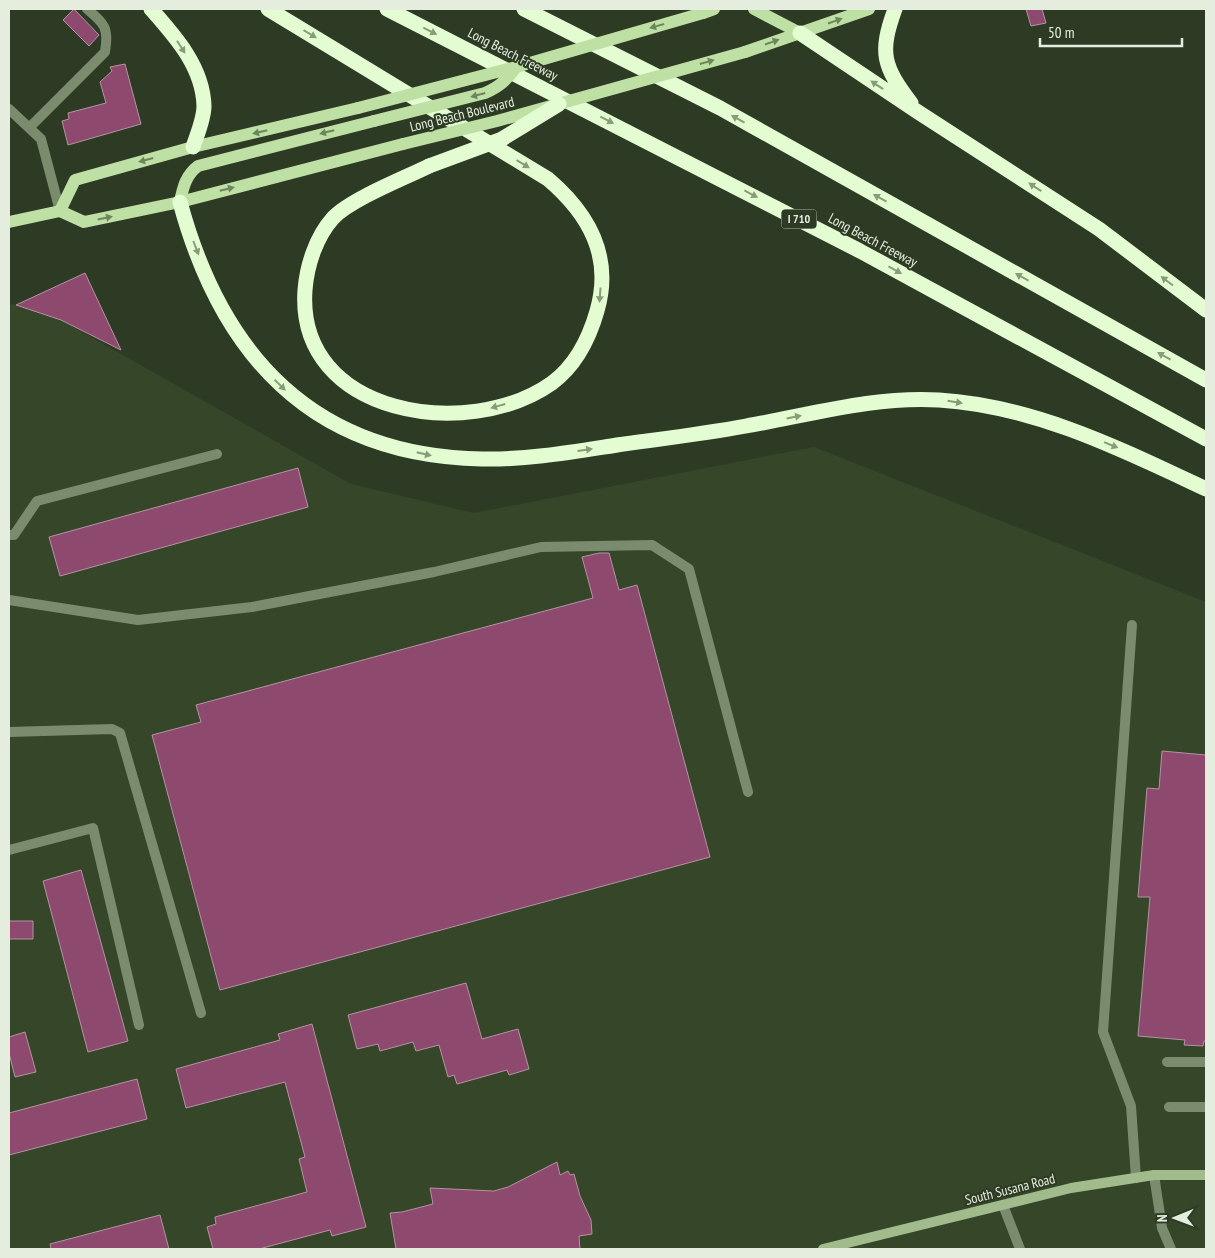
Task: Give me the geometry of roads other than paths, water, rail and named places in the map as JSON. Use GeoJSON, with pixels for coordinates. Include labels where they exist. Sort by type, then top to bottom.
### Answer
{"type":"FeatureCollection","features":[{"type":"Feature","properties":{"kind":"highway"},"geometry":{"type":"LineString","coordinates":[[150,9],[173,34],[194,66],[202,87],[204,108],[193,147]]}},
{"type":"Feature","properties":{"kind":"highway"},"geometry":{"type":"LineString","coordinates":[[268,9],[548,179],[566,195],[591,228],[599,251],[600,295],[593,326],[582,349],[569,367],[551,383],[529,395],[477,412],[428,413],[388,404],[360,393],[341,380],[314,344],[306,324],[304,302],[306,276],[312,254],[321,236],[334,217],[368,196],[430,166],[502,139],[559,104]]}},
{"type":"Feature","properties":{"kind":"highway","name":"Long Beach Freeway"},"geometry":{"type":"LineString","coordinates":[[387,9],[860,251],[1206,439]]}},
{"type":"Feature","properties":{"kind":"highway"},"geometry":{"type":"LineString","coordinates":[[524,9],[720,108],[1206,380]]}},
{"type":"Feature","properties":{"kind":"highway"},"geometry":{"type":"LineString","coordinates":[[895,9],[884,37],[888,68],[918,112]]}},
{"type":"Feature","properties":{"kind":"highway"},"geometry":{"type":"LineString","coordinates":[[800,33],[918,112],[1099,228],[1206,310]]}},
{"type":"Feature","properties":{"kind":"highway"},"geometry":{"type":"LineString","coordinates":[[180,202],[207,276],[225,314],[244,346],[290,394],[320,417],[354,434],[394,447],[433,456],[480,459],[525,458],[746,426],[849,406],[894,400],[940,400],[1003,410],[1058,423],[1128,452],[1206,489]]}},
{"type":"Feature","properties":{"kind":"main road"},"geometry":{"type":"LineString","coordinates":[[754,9],[800,33]]}},
{"type":"Feature","properties":{"kind":"main road","name":"Long Beach Boulevard"},"geometry":{"type":"LineString","coordinates":[[60,211],[84,222],[180,202],[559,104],[745,52],[869,9]]}},
{"type":"Feature","properties":{"kind":"main road"},"geometry":{"type":"LineString","coordinates":[[9,222],[60,211],[75,180],[193,147],[358,108],[516,67],[709,11]]}},
{"type":"Feature","properties":{"kind":"main road"},"geometry":{"type":"LineString","coordinates":[[180,202],[183,187],[190,173],[198,166],[485,94],[498,88],[507,80],[516,67]]}},
{"type":"Feature","properties":{"kind":"street","name":"South Susana Road"},"geometry":{"type":"LineString","coordinates":[[823,1249],[1071,1188],[1154,1175],[1206,1175]]}},
{"type":"Feature","properties":{"kind":"lane"},"geometry":{"type":"LineString","coordinates":[[29,128],[105,52],[108,35],[102,22],[87,9]]}},
{"type":"Feature","properties":{"kind":"lane"},"geometry":{"type":"LineString","coordinates":[[9,109],[41,139],[60,211]]}},
{"type":"Feature","properties":{"kind":"lane"},"geometry":{"type":"LineString","coordinates":[[9,535],[14,535],[37,501],[217,454]]}},
{"type":"Feature","properties":{"kind":"lane"},"geometry":{"type":"LineString","coordinates":[[9,600],[138,620],[252,607],[434,572],[540,547],[652,545],[689,569],[748,792]]}},
{"type":"Feature","properties":{"kind":"lane"},"geometry":{"type":"LineString","coordinates":[[1132,625],[1103,1032],[1131,1106],[1136,1178]]}},
{"type":"Feature","properties":{"kind":"lane"},"geometry":{"type":"LineString","coordinates":[[9,732],[112,729],[120,733],[201,1013]]}},
{"type":"Feature","properties":{"kind":"lane"},"geometry":{"type":"LineString","coordinates":[[9,850],[93,828],[139,1025]]}},
{"type":"Feature","properties":{"kind":"lane"},"geometry":{"type":"LineString","coordinates":[[1168,1062],[1206,1062]]}},
{"type":"Feature","properties":{"kind":"lane"},"geometry":{"type":"LineString","coordinates":[[1169,1107],[1206,1108]]}},
{"type":"Feature","properties":{"kind":"lane"},"geometry":{"type":"LineString","coordinates":[[1154,1175],[1162,1228],[1171,1249]]}},
{"type":"Feature","properties":{"kind":"lane"},"geometry":{"type":"LineString","coordinates":[[1003,1205],[1020,1249]]}}]}
